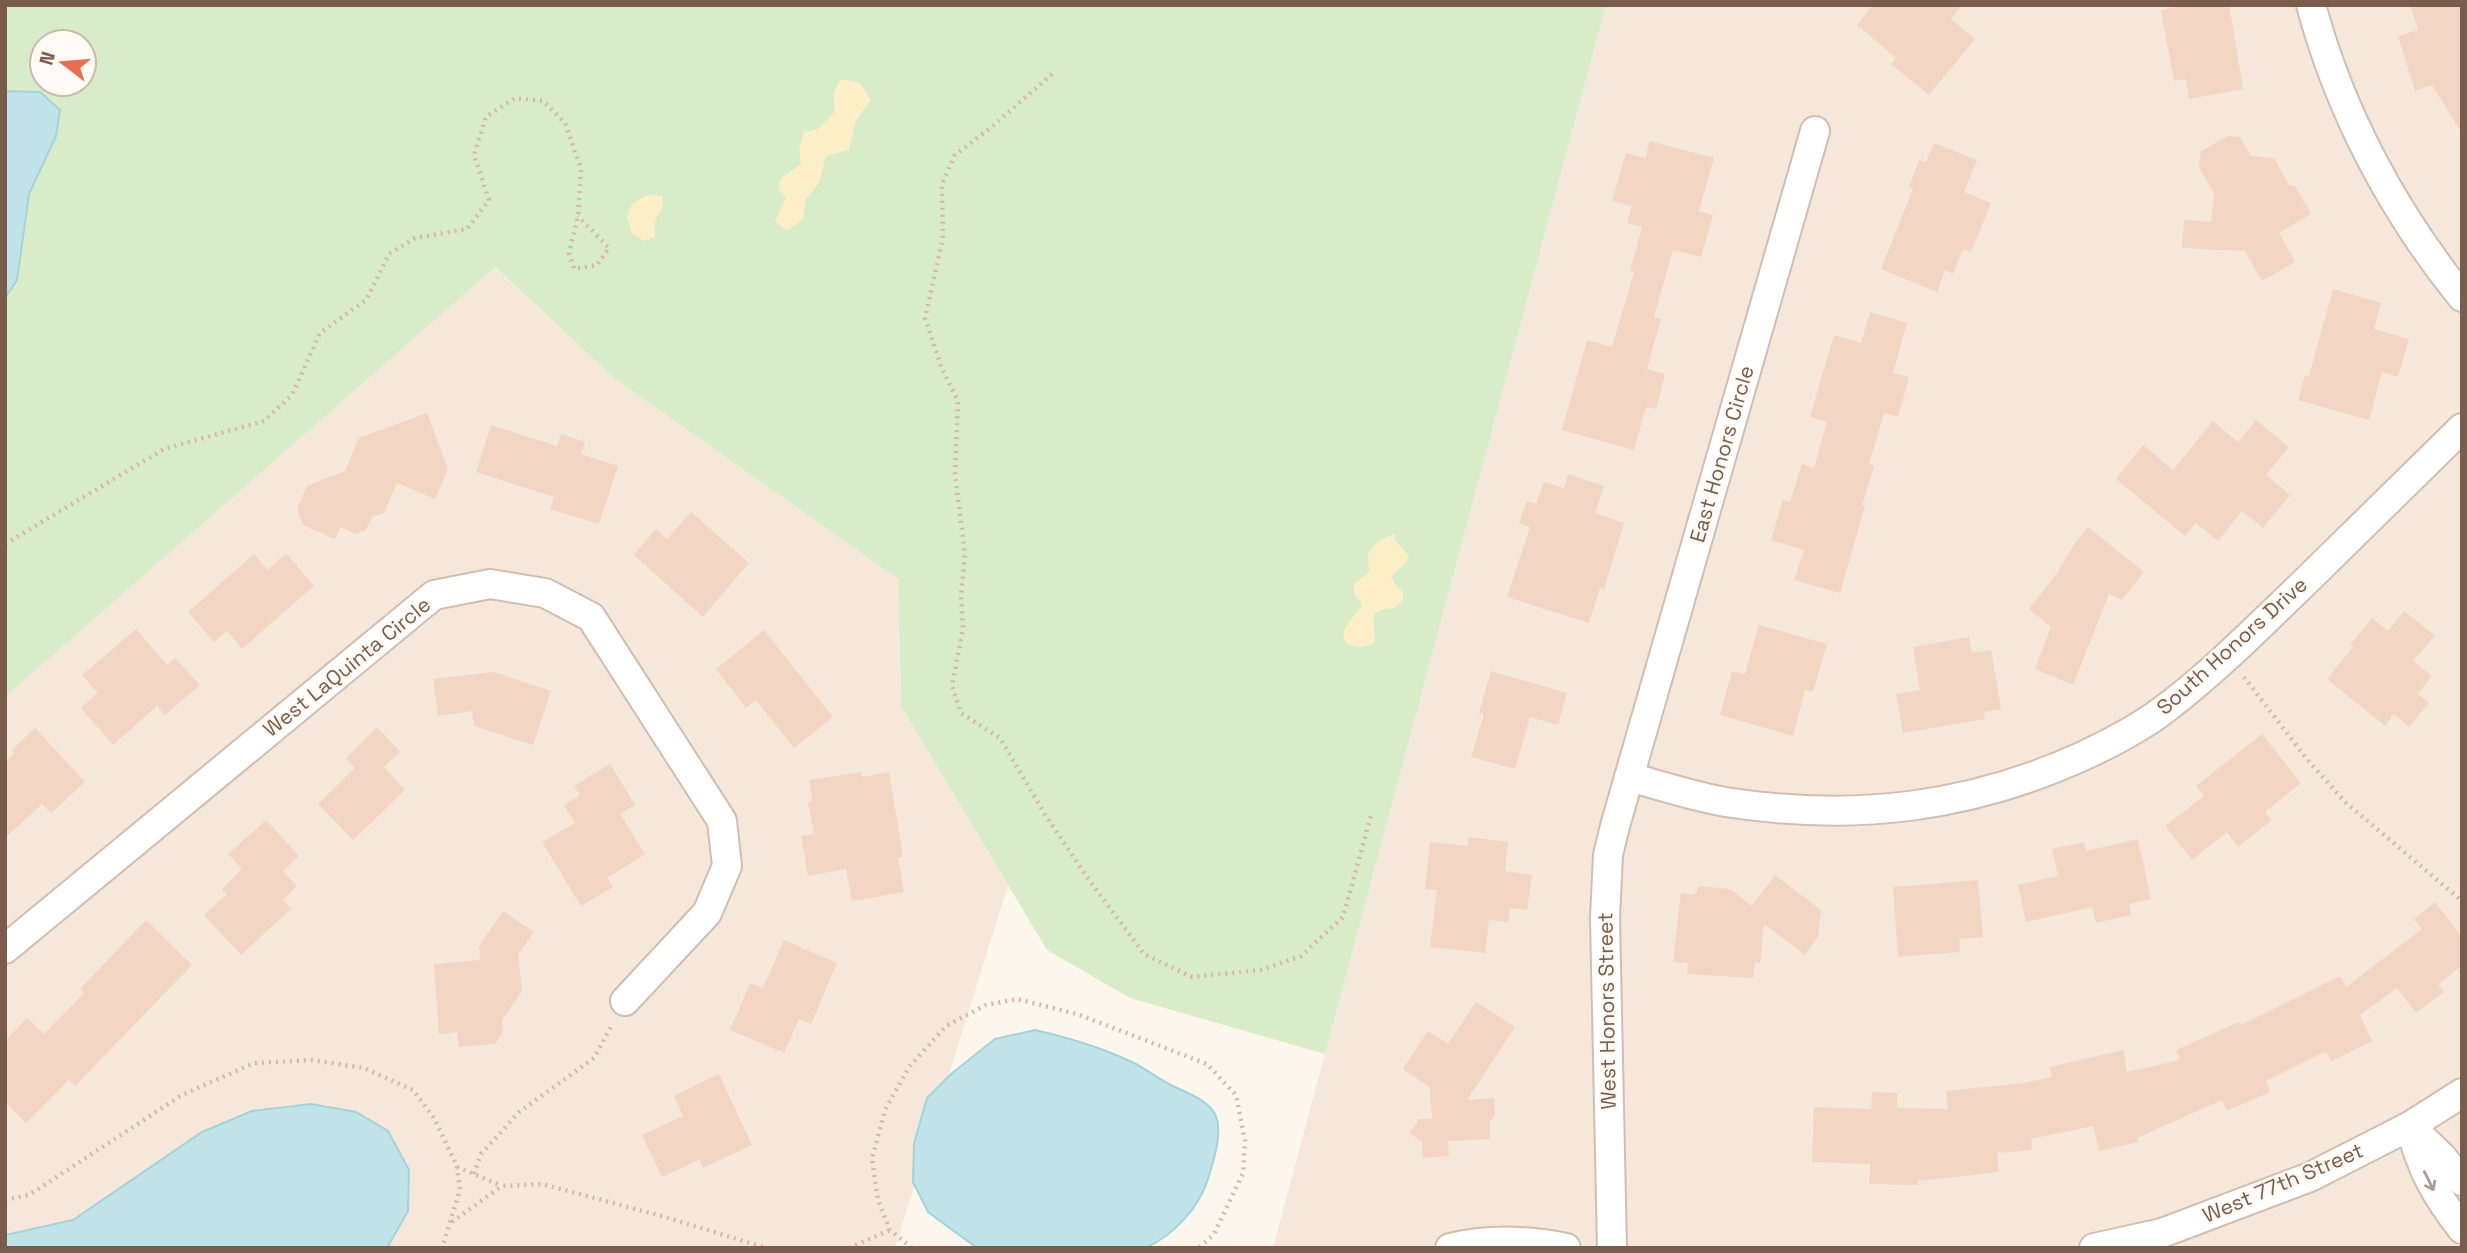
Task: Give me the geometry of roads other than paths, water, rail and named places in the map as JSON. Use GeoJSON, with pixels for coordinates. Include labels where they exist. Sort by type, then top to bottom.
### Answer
{"type":"FeatureCollection","features":[{"type":"Feature","properties":{"kind":"street"},"geometry":{"type":"LineString","coordinates":[[2311,5],[2335,74],[2370,156],[2406,221],[2432,260],[2462,297]]}},
{"type":"Feature","properties":{"kind":"street","name":"East Honors Circle"},"geometry":{"type":"LineString","coordinates":[[1629,777],[1815,131]]}},
{"type":"Feature","properties":{"kind":"street","name":"South Honors Drive"},"geometry":{"type":"LineString","coordinates":[[1629,777],[1730,803],[1822,811],[1922,806],[1975,794],[2046,772],[2113,742],[2169,706],[2228,655],[2462,428]]}},
{"type":"Feature","properties":{"kind":"street","name":"West LaQuinta Circle"},"geometry":{"type":"LineString","coordinates":[[5,949],[434,595],[490,584],[545,593],[592,617],[722,821],[727,866],[707,913],[625,1001]]}},
{"type":"Feature","properties":{"kind":"street","name":"West Honors Street"},"geometry":{"type":"LineString","coordinates":[[1612,1248],[1606,885],[1612,836],[1629,777]]}},
{"type":"Feature","properties":{"kind":"street","name":"West 77th Street"},"geometry":{"type":"LineString","coordinates":[[2094,1248],[2162,1233],[2297,1181],[2410,1126],[2462,1093]]}},
{"type":"Feature","properties":{"kind":"street"},"geometry":{"type":"LineString","coordinates":[[2410,1126],[2462,1181]]}},
{"type":"Feature","properties":{"kind":"street"},"geometry":{"type":"LineString","coordinates":[[2410,1126],[2420,1162],[2437,1197],[2462,1229]]}},
{"type":"Feature","properties":{"kind":"street"},"geometry":{"type":"LineString","coordinates":[[1450,1248],[1496,1241],[1533,1241],[1566,1248]]}},
{"type":"Feature","properties":{"kind":"water"},"geometry":{"type":"Polygon","coordinates":[[[5,91],[28,92],[28,98],[47,98],[60,110],[56,136],[29,194],[17,280],[5,298],[5,91]]]}},
{"type":"Feature","properties":{"kind":"water"},"geometry":{"type":"Polygon","coordinates":[[[1035,1030],[1112,1053],[1191,1094],[1213,1110],[1218,1123],[1217,1148],[1204,1190],[1184,1220],[1155,1243],[1145,1248],[977,1248],[928,1212],[913,1182],[914,1144],[927,1098],[951,1074],[995,1039],[1035,1030]]]}},
{"type":"Feature","properties":{"kind":"water"},"geometry":{"type":"Polygon","coordinates":[[[311,1104],[356,1112],[388,1131],[409,1170],[408,1211],[387,1248],[5,1248],[5,1235],[73,1220],[202,1132],[252,1111],[311,1104]]]}}]}
